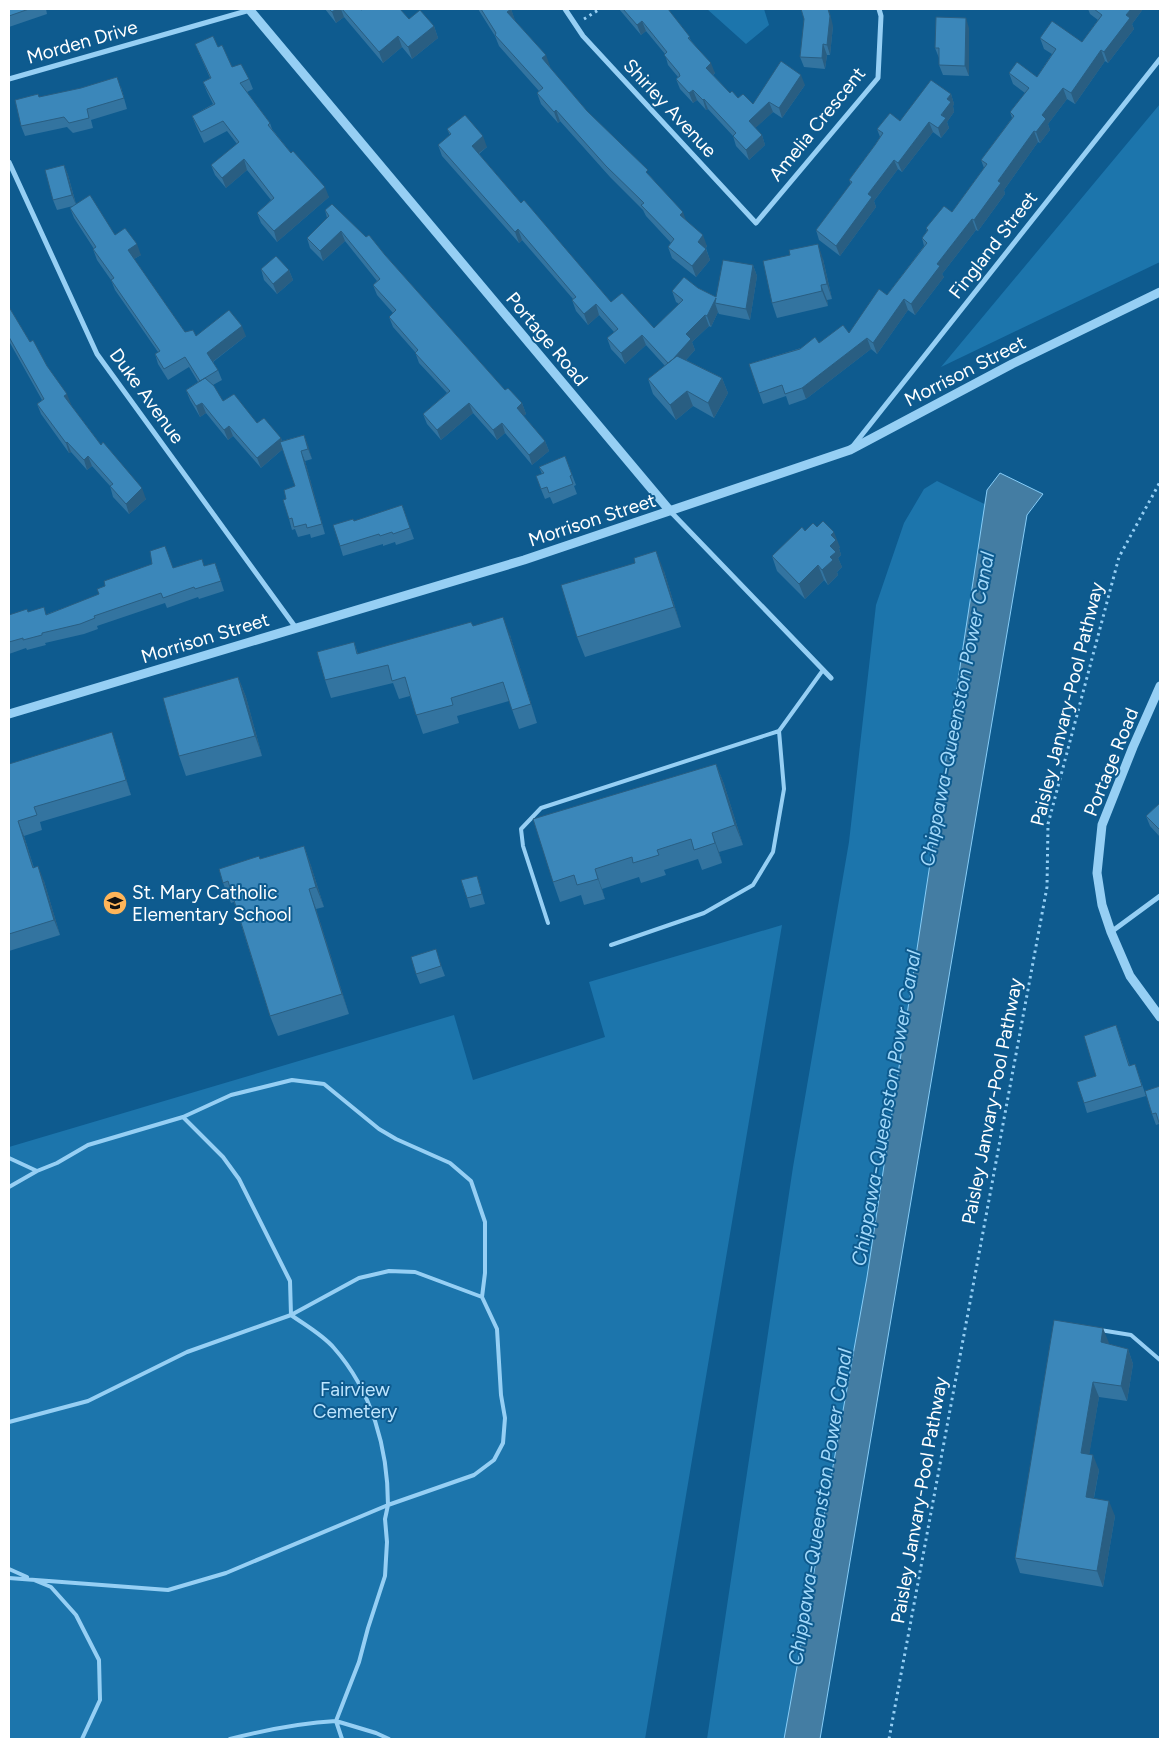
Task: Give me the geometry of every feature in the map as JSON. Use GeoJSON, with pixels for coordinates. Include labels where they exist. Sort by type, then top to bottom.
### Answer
{"type":"FeatureCollection","features":[{"type":"Feature","properties":{"kind":"street","name":"Shirley Avenue"},"geometry":{"type":"LineString","coordinates":[[565,9],[575,25],[610,65],[756,223],[757,221]]}},
{"type":"Feature","properties":{"kind":"street","name":"Amelia Crescent"},"geometry":{"type":"LineString","coordinates":[[757,221],[878,78],[881,16],[879,9]]}},
{"type":"Feature","properties":{"kind":"street","name":"Morden Drive"},"geometry":{"type":"LineString","coordinates":[[9,78],[250,10]]}},
{"type":"Feature","properties":{"kind":"street","name":"Portage Road"},"geometry":{"type":"LineString","coordinates":[[250,10],[670,511],[832,678]]}},
{"type":"Feature","properties":{"kind":"street","name":"Fingland Street"},"geometry":{"type":"LineString","coordinates":[[850,450],[1160,59]]}},
{"type":"Feature","properties":{"kind":"street","name":"Duke Avenue"},"geometry":{"type":"LineString","coordinates":[[9,162],[97,354],[296,628]]}},
{"type":"Feature","properties":{"kind":"street","name":"Morrison Street"},"geometry":{"type":"LineString","coordinates":[[9,714],[524,560],[850,450],[1012,364],[1160,292]]}},
{"type":"Feature","properties":{"kind":"street","name":"Portage Road"},"geometry":{"type":"LineString","coordinates":[[1160,686],[1133,746],[1102,825],[1097,873],[1102,904],[1111,932],[1130,976],[1160,1016]]}},
{"type":"Feature","properties":{"kind":"street"},"geometry":{"type":"LineString","coordinates":[[1111,932],[1160,896]]}},
{"type":"Feature","properties":{"kind":"lane"},"geometry":{"type":"LineString","coordinates":[[548,923],[522,846],[521,829],[540,808],[779,731],[823,670]]}},
{"type":"Feature","properties":{"kind":"lane"},"geometry":{"type":"LineString","coordinates":[[611,945],[704,913],[752,885],[773,852],[784,789],[779,731]]}},
{"type":"Feature","properties":{"kind":"lane"},"geometry":{"type":"LineString","coordinates":[[9,1187],[88,1145],[183,1117],[231,1095],[292,1080],[324,1084],[379,1129],[396,1139],[450,1163],[470,1181],[485,1222],[485,1273],[482,1297],[497,1329],[501,1395],[505,1418],[502,1444],[494,1460],[474,1475],[388,1505],[226,1573],[168,1590],[30,1578],[9,1578]]}},
{"type":"Feature","properties":{"kind":"lane"},"geometry":{"type":"LineString","coordinates":[[183,1117],[222,1157],[239,1179],[290,1281],[291,1315]]}},
{"type":"Feature","properties":{"kind":"lane"},"geometry":{"type":"LineString","coordinates":[[9,1158],[37,1171]]}},
{"type":"Feature","properties":{"kind":"lane"},"geometry":{"type":"LineString","coordinates":[[9,1422],[88,1401],[186,1352],[291,1315],[359,1278],[390,1271],[415,1272],[482,1297]]}},
{"type":"Feature","properties":{"kind":"lane"},"geometry":{"type":"LineString","coordinates":[[291,1315],[333,1346],[357,1379],[383,1444],[388,1473],[388,1505],[385,1519],[387,1542],[385,1576],[359,1662],[336,1721],[342,1739]]}},
{"type":"Feature","properties":{"kind":"lane"},"geometry":{"type":"LineString","coordinates":[[1097,1330],[1131,1335],[1160,1360]]}},
{"type":"Feature","properties":{"kind":"lane"},"geometry":{"type":"LineString","coordinates":[[9,1569],[51,1587],[76,1615],[99,1660],[100,1700],[82,1739]]}},
{"type":"Feature","properties":{"kind":"lane"},"geometry":{"type":"LineString","coordinates":[[230,1739],[275,1728],[336,1721],[376,1733],[389,1739]]}},
{"type":"Feature","properties":{"kind":"path"},"geometry":{"type":"LineString","coordinates":[[575,25],[600,9]]}},
{"type":"Feature","properties":{"kind":"path","name":"Paisley Janvary-Pool Pathway"},"geometry":{"type":"LineString","coordinates":[[889,1739],[1047,887],[1048,824],[1119,557],[1160,482]]}},
{"type":"Feature","properties":{"kind":"green space"},"geometry":{"type":"Polygon","coordinates":[[[707,9],[764,9],[769,25],[746,44],[707,9]]]}},
{"type":"Feature","properties":{"kind":"green space"},"geometry":{"type":"Polygon","coordinates":[[[1160,104],[1160,262],[941,367],[1160,104]]]}},
{"type":"Feature","properties":{"kind":"green space"},"geometry":{"type":"Polygon","coordinates":[[[937,481],[1003,513],[792,1739],[707,1739],[793,1167],[849,842],[876,605],[904,523],[924,489],[937,481]]]}},
{"type":"Feature","properties":{"kind":"green space","name":"Fairview Cemetery"},"geometry":{"type":"Polygon","coordinates":[[[782,925],[645,1739],[9,1739],[9,1147],[454,1015],[473,1080],[605,1037],[589,982],[782,925]]]}},
{"type":"Feature","properties":{"kind":"water","name":"Chippawa-Queenston Power Canal"},"geometry":{"type":"Polygon","coordinates":[[[1000,473],[1043,494],[1027,515],[820,1739],[784,1739],[867,1277],[987,490],[1000,473]]]}},
{"type":"Feature","properties":{"kind":"building"},"geometry":{"type":"Polygon","coordinates":[[[9,9],[29,9],[9,16],[9,9]]]}},
{"type":"Feature","properties":{"kind":"building"},"geometry":{"type":"Polygon","coordinates":[[[342,9],[400,9],[409,19],[420,10],[434,26],[408,47],[398,36],[379,52],[342,9]]]}},
{"type":"Feature","properties":{"kind":"building"},"geometry":{"type":"Polygon","coordinates":[[[481,9],[511,9],[507,12],[546,55],[542,58],[587,111],[648,170],[646,172],[683,212],[680,215],[703,235],[698,242],[706,249],[692,266],[668,247],[674,239],[641,205],[644,203],[606,166],[556,110],[554,112],[537,93],[543,88],[495,35],[496,33],[481,9]]]}},
{"type":"Feature","properties":{"kind":"building"},"geometry":{"type":"Polygon","coordinates":[[[623,9],[668,9],[690,37],[688,38],[711,63],[706,68],[730,93],[732,91],[738,98],[743,94],[753,104],[781,61],[801,75],[779,108],[769,102],[749,121],[762,135],[746,150],[733,136],[736,133],[704,99],[693,90],[689,93],[676,79],[680,76],[679,73],[664,55],[667,52],[642,21],[637,25],[623,9]]]}},
{"type":"Feature","properties":{"kind":"building"},"geometry":{"type":"Polygon","coordinates":[[[801,9],[828,9],[830,16],[827,45],[823,44],[822,58],[800,57],[804,19],[801,9]]]}},
{"type":"Feature","properties":{"kind":"building"},"geometry":{"type":"Polygon","coordinates":[[[1094,9],[1131,9],[1126,15],[1130,18],[1104,52],[1101,50],[1071,93],[1063,88],[1042,115],[1046,119],[1036,132],[1034,131],[998,181],[1001,183],[974,220],[972,219],[937,264],[940,266],[911,304],[904,299],[873,343],[867,338],[802,388],[785,394],[782,385],[759,393],[749,364],[800,349],[815,337],[819,343],[843,325],[849,333],[879,289],[887,295],[927,243],[922,238],[928,230],[926,228],[944,206],[952,212],[987,164],[981,160],[1014,116],[1010,112],[1029,88],[1009,73],[1017,62],[1037,77],[1056,49],[1040,38],[1052,21],[1082,42],[1102,15],[1094,9]]]}},
{"type":"Feature","properties":{"kind":"building"},"geometry":{"type":"Polygon","coordinates":[[[936,17],[966,18],[965,66],[939,65],[939,48],[935,48],[936,17]]]}},
{"type":"Feature","properties":{"kind":"building"},"geometry":{"type":"Polygon","coordinates":[[[213,36],[218,47],[222,45],[232,67],[241,64],[249,79],[240,83],[270,123],[268,125],[291,153],[293,151],[325,187],[274,231],[257,213],[274,198],[244,159],[222,178],[211,165],[239,142],[223,121],[201,132],[192,116],[215,104],[203,82],[211,78],[195,44],[213,36]]]}},
{"type":"Feature","properties":{"kind":"building"},"geometry":{"type":"Polygon","coordinates":[[[117,77],[124,98],[87,109],[89,118],[69,123],[64,117],[21,126],[15,100],[38,94],[39,97],[81,88],[117,77]]]}},
{"type":"Feature","properties":{"kind":"building"},"geometry":{"type":"Polygon","coordinates":[[[931,80],[951,94],[947,99],[951,102],[941,115],[946,118],[938,128],[929,122],[898,163],[894,160],[868,194],[872,197],[836,246],[816,230],[852,182],[849,180],[883,133],[877,129],[890,113],[900,121],[931,80]]]}},
{"type":"Feature","properties":{"kind":"building"},"geometry":{"type":"Polygon","coordinates":[[[465,115],[483,136],[472,146],[521,203],[524,200],[611,302],[622,293],[654,328],[683,300],[672,291],[684,277],[698,288],[716,297],[723,260],[753,265],[746,309],[715,303],[716,298],[707,316],[705,315],[686,334],[691,339],[668,363],[642,335],[621,353],[607,338],[618,329],[596,304],[584,314],[572,300],[576,297],[518,229],[515,232],[438,145],[451,134],[447,129],[465,115]]]}},
{"type":"Feature","properties":{"kind":"building"},"geometry":{"type":"Polygon","coordinates":[[[64,165],[72,195],[53,200],[45,170],[64,165]]]}},
{"type":"Feature","properties":{"kind":"building"},"geometry":{"type":"Polygon","coordinates":[[[90,195],[115,235],[125,228],[137,244],[128,250],[185,332],[193,330],[196,336],[229,310],[242,326],[207,353],[218,370],[200,381],[185,357],[164,369],[155,354],[160,351],[111,280],[114,278],[93,249],[96,247],[70,208],[90,195]]]}},
{"type":"Feature","properties":{"kind":"building"},"geometry":{"type":"Polygon","coordinates":[[[332,204],[366,237],[369,235],[505,390],[508,388],[522,403],[517,408],[545,441],[529,455],[502,423],[493,430],[469,403],[437,430],[423,414],[450,391],[415,353],[418,350],[389,317],[396,310],[373,285],[380,279],[341,231],[320,251],[307,238],[329,216],[325,210],[332,204]]]}},
{"type":"Feature","properties":{"kind":"building"},"geometry":{"type":"Polygon","coordinates":[[[818,244],[827,284],[821,285],[822,291],[772,303],[763,261],[790,255],[789,250],[818,244]]]}},
{"type":"Feature","properties":{"kind":"building"},"geometry":{"type":"Polygon","coordinates":[[[276,256],[289,270],[273,284],[261,269],[276,256]]]}},
{"type":"Feature","properties":{"kind":"building"},"geometry":{"type":"Polygon","coordinates":[[[9,307],[30,342],[33,340],[47,366],[67,394],[64,396],[101,445],[103,442],[142,488],[126,504],[110,486],[113,484],[88,456],[84,460],[66,443],[37,404],[44,399],[9,337],[9,307]]]}},
{"type":"Feature","properties":{"kind":"building"},"geometry":{"type":"Polygon","coordinates":[[[677,356],[722,378],[708,403],[687,391],[670,405],[648,379],[677,356]]]}},
{"type":"Feature","properties":{"kind":"building"},"geometry":{"type":"Polygon","coordinates":[[[205,378],[214,386],[223,401],[234,394],[257,423],[264,418],[281,438],[257,458],[229,426],[224,430],[202,403],[196,406],[186,390],[205,378]]]}},
{"type":"Feature","properties":{"kind":"building"},"geometry":{"type":"Polygon","coordinates":[[[304,435],[308,449],[301,451],[322,524],[307,528],[306,524],[294,527],[292,518],[289,519],[283,500],[286,499],[284,490],[295,486],[280,442],[304,435]]]}},
{"type":"Feature","properties":{"kind":"building"},"geometry":{"type":"Polygon","coordinates":[[[565,456],[572,475],[570,476],[573,484],[549,493],[547,487],[541,489],[536,476],[544,473],[539,467],[565,456]]]}},
{"type":"Feature","properties":{"kind":"building"},"geometry":{"type":"Polygon","coordinates":[[[402,505],[410,528],[393,534],[392,532],[380,536],[379,534],[340,546],[333,525],[353,519],[354,521],[402,505]]]}},
{"type":"Feature","properties":{"kind":"building"},"geometry":{"type":"Polygon","coordinates":[[[823,521],[834,532],[831,535],[836,540],[830,546],[836,552],[830,557],[833,560],[822,570],[818,565],[799,584],[772,556],[802,527],[805,531],[813,523],[817,527],[823,521]]]}},
{"type":"Feature","properties":{"kind":"building"},"geometry":{"type":"Polygon","coordinates":[[[165,546],[173,568],[202,559],[204,566],[215,563],[221,581],[195,589],[194,587],[163,598],[161,593],[94,616],[95,618],[80,624],[42,633],[42,635],[23,640],[23,638],[9,642],[9,615],[27,609],[28,612],[44,607],[46,615],[99,594],[97,589],[105,586],[104,581],[152,564],[150,551],[165,546]]]}},
{"type":"Feature","properties":{"kind":"building"},"geometry":{"type":"Polygon","coordinates":[[[656,551],[674,607],[577,637],[561,585],[635,563],[634,558],[656,551]]]}},
{"type":"Feature","properties":{"kind":"building"},"geometry":{"type":"Polygon","coordinates":[[[503,617],[531,704],[512,710],[503,682],[451,698],[453,705],[416,715],[405,677],[392,681],[388,665],[325,680],[317,652],[354,642],[357,654],[471,622],[473,626],[503,617]]]}},
{"type":"Feature","properties":{"kind":"building"},"geometry":{"type":"Polygon","coordinates":[[[238,677],[255,736],[179,756],[163,698],[238,677]]]}},
{"type":"Feature","properties":{"kind":"building"},"geometry":{"type":"Polygon","coordinates":[[[112,732],[126,780],[34,807],[37,815],[18,821],[33,868],[38,866],[54,920],[9,934],[9,764],[112,732]]]}},
{"type":"Feature","properties":{"kind":"building"},"geometry":{"type":"Polygon","coordinates":[[[716,764],[735,825],[712,833],[715,843],[694,850],[691,839],[657,850],[659,855],[633,863],[632,857],[595,869],[598,879],[577,885],[574,875],[553,882],[533,819],[716,764]]]}},
{"type":"Feature","properties":{"kind":"building"},"geometry":{"type":"Polygon","coordinates":[[[1160,803],[1160,830],[1146,816],[1160,803]]]}},
{"type":"Feature","properties":{"kind":"building"},"geometry":{"type":"Polygon","coordinates":[[[304,846],[316,887],[309,889],[342,994],[270,1016],[228,881],[223,883],[219,869],[259,856],[260,859],[304,846]]]}},
{"type":"Feature","properties":{"kind":"building"},"geometry":{"type":"Polygon","coordinates":[[[477,876],[482,894],[467,898],[461,880],[477,876]]]}},
{"type":"Feature","properties":{"kind":"building"},"geometry":{"type":"Polygon","coordinates":[[[436,949],[441,966],[416,974],[411,957],[436,949]]]}},
{"type":"Feature","properties":{"kind":"building"},"geometry":{"type":"Polygon","coordinates":[[[1116,1025],[1129,1066],[1135,1064],[1142,1086],[1084,1103],[1077,1082],[1096,1076],[1084,1036],[1116,1025]]]}},
{"type":"Feature","properties":{"kind":"building"},"geometry":{"type":"Polygon","coordinates":[[[1160,1086],[1160,1126],[1156,1113],[1152,1114],[1145,1091],[1160,1086]]]}},
{"type":"Feature","properties":{"kind":"building"},"geometry":{"type":"Polygon","coordinates":[[[1054,1320],[1103,1328],[1101,1342],[1128,1349],[1121,1386],[1093,1382],[1081,1453],[1093,1455],[1086,1497],[1109,1501],[1097,1571],[1015,1558],[1054,1320]]]}},
{"type":"Feature","properties":{"kind":"place","name":"St. Mary Catholic Elementary School"},"geometry":{"type":"Point","coordinates":[115,903]}}]}
